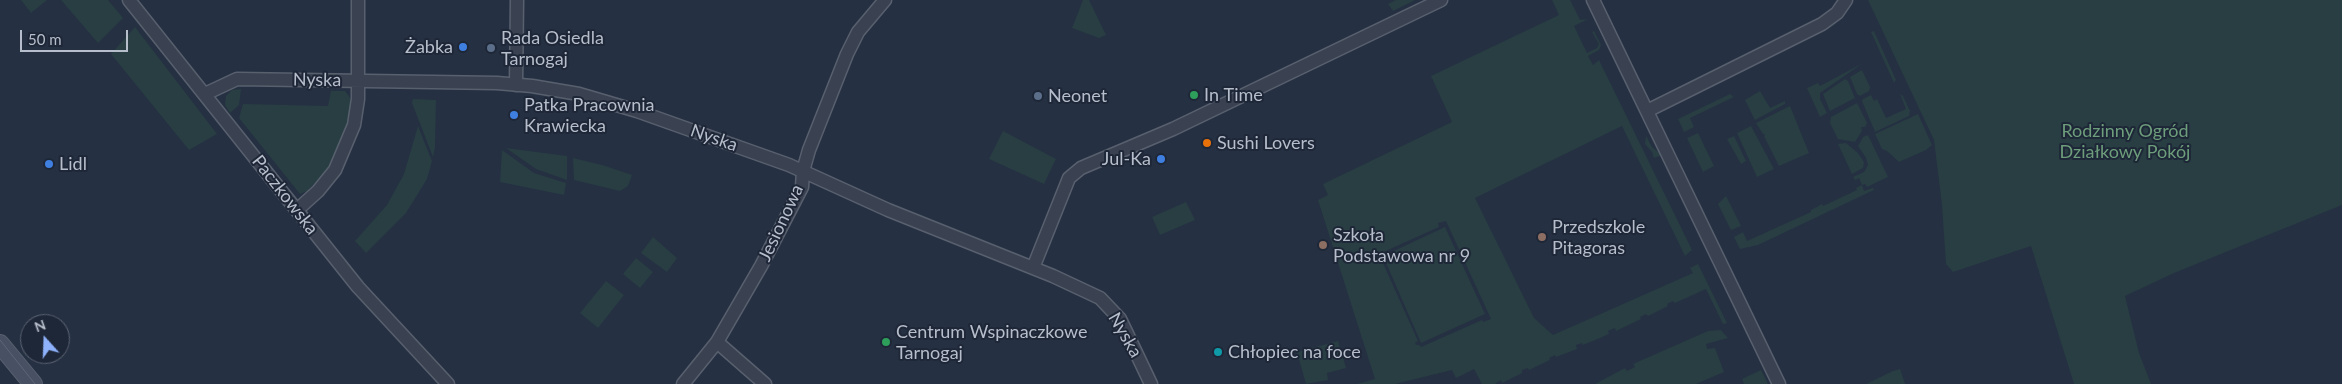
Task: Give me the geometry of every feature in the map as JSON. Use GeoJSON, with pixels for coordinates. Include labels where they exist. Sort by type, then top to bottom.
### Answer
{"type":"FeatureCollection","features":[{"type":"Feature","properties":{"kind":"street","name":"Paczkowska"},"geometry":{"type":"LineString","coordinates":[[130,0],[358,287],[448,384]]}},
{"type":"Feature","properties":{"kind":"street"},"geometry":{"type":"LineString","coordinates":[[297,210],[318,191],[336,170],[348,145],[356,117],[358,0]]}},
{"type":"Feature","properties":{"kind":"street"},"geometry":{"type":"LineString","coordinates":[[516,85],[517,0]]}},
{"type":"Feature","properties":{"kind":"street","name":"Jesionowa"},"geometry":{"type":"LineString","coordinates":[[683,384],[717,342],[762,266],[802,187],[803,172],[809,150],[847,54],[858,32],[885,0]]}},
{"type":"Feature","properties":{"kind":"street"},"geometry":{"type":"LineString","coordinates":[[1033,268],[1069,178],[1081,168],[1173,129],[1441,0]]}},
{"type":"Feature","properties":{"kind":"street"},"geometry":{"type":"LineString","coordinates":[[1593,0],[1779,384]]}},
{"type":"Feature","properties":{"kind":"street"},"geometry":{"type":"LineString","coordinates":[[1647,111],[1822,24],[1837,13],[1846,0]]}},
{"type":"Feature","properties":{"kind":"street","name":"Nyska"},"geometry":{"type":"LineString","coordinates":[[204,94],[237,79],[516,85],[579,94],[637,111],[767,156],[888,210],[1033,268],[1100,298],[1122,324],[1151,384]]}},
{"type":"Feature","properties":{"kind":"street"},"geometry":{"type":"LineString","coordinates":[[717,342],[765,384]]}},
{"type":"Feature","properties":{"kind":"street"},"geometry":{"type":"LineString","coordinates":[[0,344],[33,384]]}},
{"type":"Feature","properties":{"kind":"green space"},"geometry":{"type":"Polygon","coordinates":[[[21,0],[47,0],[31,13],[21,0]]]}},
{"type":"Feature","properties":{"kind":"green space"},"geometry":{"type":"Polygon","coordinates":[[[61,0],[108,0],[123,18],[98,43],[61,0]]]}},
{"type":"Feature","properties":{"kind":"green space"},"geometry":{"type":"Polygon","coordinates":[[[1083,0],[1089,0],[1106,35],[1099,38],[1072,28],[1083,0]]]}},
{"type":"Feature","properties":{"kind":"green space"},"geometry":{"type":"Polygon","coordinates":[[[1396,0],[1415,0],[1393,11],[1388,4],[1396,0]]]}},
{"type":"Feature","properties":{"kind":"green space"},"geometry":{"type":"Polygon","coordinates":[[[1552,0],[1570,0],[1580,20],[1588,19],[1574,26],[1587,53],[1597,48],[1599,44],[1592,32],[1594,31],[1601,45],[1599,50],[1588,56],[1593,65],[1599,60],[1692,250],[1685,256],[1622,126],[1475,198],[1534,318],[1553,335],[1693,273],[1690,268],[1698,264],[1727,323],[1723,324],[1706,289],[1675,303],[1673,301],[1667,304],[1668,306],[1648,316],[1646,314],[1640,317],[1641,319],[1616,331],[1615,328],[1608,331],[1609,334],[1600,338],[1583,345],[1582,343],[1576,345],[1577,349],[1556,357],[1555,355],[1549,358],[1550,360],[1529,370],[1528,368],[1522,370],[1522,373],[1502,383],[1501,380],[1495,384],[1482,384],[1474,369],[1456,378],[1452,370],[1395,384],[1357,384],[1375,379],[1318,200],[1328,195],[1323,184],[1452,122],[1431,76],[1559,15],[1552,0]],[[1446,221],[1438,223],[1439,227],[1379,254],[1418,341],[1415,343],[1416,345],[1421,347],[1482,320],[1483,322],[1491,319],[1446,221]]]}},
{"type":"Feature","properties":{"kind":"green space","name":"Rodzinny Ogród Działkowy Pokój"},"geometry":{"type":"Polygon","coordinates":[[[1868,0],[2342,0],[2342,205],[2174,273],[2125,296],[2139,353],[2151,384],[2074,384],[2031,246],[1953,272],[1946,264],[1942,205],[1934,140],[1868,0]]]}},
{"type":"Feature","properties":{"kind":"green space"},"geometry":{"type":"Polygon","coordinates":[[[135,27],[217,134],[189,150],[111,54],[135,27]]]}},
{"type":"Feature","properties":{"kind":"green space"},"geometry":{"type":"Polygon","coordinates":[[[1874,31],[1896,80],[1894,83],[1871,32],[1874,31]]]}},
{"type":"Feature","properties":{"kind":"green space"},"geometry":{"type":"Polygon","coordinates":[[[1863,63],[1820,93],[1820,99],[1827,113],[1820,117],[1807,88],[1818,83],[1820,86],[1863,63]]]}},
{"type":"Feature","properties":{"kind":"green space"},"geometry":{"type":"Polygon","coordinates":[[[1862,70],[1870,87],[1869,91],[1860,96],[1857,94],[1850,77],[1862,70]]]}},
{"type":"Feature","properties":{"kind":"green space"},"geometry":{"type":"Polygon","coordinates":[[[1845,79],[1848,81],[1855,98],[1830,111],[1823,94],[1845,79]]]}},
{"type":"Feature","properties":{"kind":"green space"},"geometry":{"type":"Polygon","coordinates":[[[241,89],[239,105],[230,113],[225,105],[226,96],[232,90],[241,89]]]}},
{"type":"Feature","properties":{"kind":"green space"},"geometry":{"type":"Polygon","coordinates":[[[331,91],[345,91],[351,99],[350,114],[342,143],[327,170],[307,191],[300,194],[239,118],[243,104],[328,106],[331,91]]]}},
{"type":"Feature","properties":{"kind":"green space"},"geometry":{"type":"Polygon","coordinates":[[[1760,91],[1770,108],[1785,101],[1785,104],[1755,120],[1745,100],[1760,91]]]}},
{"type":"Feature","properties":{"kind":"green space"},"geometry":{"type":"Polygon","coordinates":[[[1730,94],[1734,97],[1690,118],[1694,127],[1684,132],[1678,119],[1730,94]]]}},
{"type":"Feature","properties":{"kind":"green space"},"geometry":{"type":"Polygon","coordinates":[[[1900,94],[1903,96],[1910,111],[1909,116],[1875,132],[1862,101],[1863,99],[1871,95],[1874,101],[1877,99],[1886,118],[1906,109],[1900,94]]]}},
{"type":"Feature","properties":{"kind":"green space"},"geometry":{"type":"Polygon","coordinates":[[[413,99],[436,100],[435,148],[433,157],[412,103],[413,99]]]}},
{"type":"Feature","properties":{"kind":"green space"},"geometry":{"type":"Polygon","coordinates":[[[1857,103],[1867,123],[1865,127],[1861,127],[1862,131],[1855,142],[1838,139],[1830,123],[1831,117],[1857,103]]]}},
{"type":"Feature","properties":{"kind":"green space"},"geometry":{"type":"Polygon","coordinates":[[[1790,106],[1809,153],[1779,166],[1764,136],[1765,134],[1763,134],[1756,123],[1790,106]]]}},
{"type":"Feature","properties":{"kind":"green space"},"geometry":{"type":"Polygon","coordinates":[[[1918,114],[1932,145],[1926,150],[1899,162],[1882,149],[1875,134],[1918,114]]]}},
{"type":"Feature","properties":{"kind":"green space"},"geometry":{"type":"Polygon","coordinates":[[[418,126],[432,161],[427,179],[406,213],[366,253],[355,241],[387,205],[404,174],[418,126]]]}},
{"type":"Feature","properties":{"kind":"green space"},"geometry":{"type":"Polygon","coordinates":[[[1751,126],[1774,169],[1757,177],[1737,133],[1751,126]]]}},
{"type":"Feature","properties":{"kind":"green space"},"geometry":{"type":"Polygon","coordinates":[[[1003,131],[1056,159],[1044,184],[989,159],[1003,131]]]}},
{"type":"Feature","properties":{"kind":"green space"},"geometry":{"type":"Polygon","coordinates":[[[1698,133],[1714,166],[1703,172],[1687,138],[1698,133]]]}},
{"type":"Feature","properties":{"kind":"green space"},"geometry":{"type":"Polygon","coordinates":[[[1868,135],[1888,177],[1867,187],[1865,184],[1862,185],[1859,178],[1855,180],[1853,177],[1864,172],[1868,165],[1858,146],[1863,137],[1868,135]]]}},
{"type":"Feature","properties":{"kind":"green space"},"geometry":{"type":"Polygon","coordinates":[[[1646,136],[1652,147],[1662,155],[1654,158],[1652,152],[1645,144],[1646,136]]]}},
{"type":"Feature","properties":{"kind":"green space"},"geometry":{"type":"Polygon","coordinates":[[[1734,136],[1746,161],[1741,164],[1727,139],[1734,136]]]}},
{"type":"Feature","properties":{"kind":"green space"},"geometry":{"type":"Polygon","coordinates":[[[1846,143],[1858,153],[1864,162],[1863,168],[1852,174],[1838,144],[1846,143]]]}},
{"type":"Feature","properties":{"kind":"green space"},"geometry":{"type":"Polygon","coordinates":[[[506,148],[567,156],[567,180],[536,169],[506,148]]]}},
{"type":"Feature","properties":{"kind":"green space"},"geometry":{"type":"Polygon","coordinates":[[[502,150],[534,173],[566,183],[564,195],[500,182],[502,150]]]}},
{"type":"Feature","properties":{"kind":"green space"},"geometry":{"type":"Polygon","coordinates":[[[573,158],[632,175],[628,186],[620,191],[574,180],[573,158]]]}},
{"type":"Feature","properties":{"kind":"green space"},"geometry":{"type":"Polygon","coordinates":[[[1862,185],[1864,191],[1873,188],[1874,190],[1758,245],[1740,249],[1734,237],[1743,232],[1747,241],[1811,212],[1811,210],[1822,204],[1823,206],[1857,190],[1856,188],[1862,185]]]}},
{"type":"Feature","properties":{"kind":"green space"},"geometry":{"type":"Polygon","coordinates":[[[1726,196],[1741,226],[1731,230],[1718,204],[1726,196]]]}},
{"type":"Feature","properties":{"kind":"green space"},"geometry":{"type":"Polygon","coordinates":[[[1186,202],[1195,220],[1160,235],[1152,217],[1186,202]]]}},
{"type":"Feature","properties":{"kind":"green space"},"geometry":{"type":"Polygon","coordinates":[[[1445,227],[1485,314],[1421,343],[1383,256],[1445,227]]]}},
{"type":"Feature","properties":{"kind":"green space"},"geometry":{"type":"Polygon","coordinates":[[[653,237],[677,258],[667,272],[641,253],[653,237]]]}},
{"type":"Feature","properties":{"kind":"green space"},"geometry":{"type":"Polygon","coordinates":[[[636,258],[653,272],[640,288],[623,274],[636,258]]]}},
{"type":"Feature","properties":{"kind":"green space"},"geometry":{"type":"Polygon","coordinates":[[[606,281],[624,295],[598,328],[580,313],[606,281]]]}},
{"type":"Feature","properties":{"kind":"green space"},"geometry":{"type":"Polygon","coordinates":[[[1721,330],[1728,338],[1706,344],[1707,349],[1715,348],[1724,372],[1696,384],[1595,384],[1625,368],[1627,371],[1635,367],[1633,364],[1708,331],[1721,330]]]}},
{"type":"Feature","properties":{"kind":"green space"},"geometry":{"type":"Polygon","coordinates":[[[1338,341],[1346,368],[1327,373],[1328,380],[1306,384],[1297,352],[1338,341]]]}},
{"type":"Feature","properties":{"kind":"green space"},"geometry":{"type":"Polygon","coordinates":[[[1900,369],[1905,384],[1866,384],[1893,371],[1900,369]]]}},
{"type":"Feature","properties":{"kind":"green space"},"geometry":{"type":"Polygon","coordinates":[[[1761,370],[1768,384],[1744,384],[1742,379],[1761,370]]]}},
{"type":"Feature","properties":{"kind":"tram line"},"geometry":{"type":"LineString","coordinates":[[0,340],[35,384]]}},
{"type":"Feature","properties":{"kind":"place","name":"Żabka"},"geometry":{"type":"Point","coordinates":[463,47]}},
{"type":"Feature","properties":{"kind":"place","name":"Rada Osiedla Tarnogaj"},"geometry":{"type":"Point","coordinates":[491,48]}},
{"type":"Feature","properties":{"kind":"place","name":"In Time"},"geometry":{"type":"Point","coordinates":[1194,95]}},
{"type":"Feature","properties":{"kind":"place","name":"Neonet"},"geometry":{"type":"Point","coordinates":[1038,96]}},
{"type":"Feature","properties":{"kind":"place","name":"Patka Pracownia Krawiecka"},"geometry":{"type":"Point","coordinates":[514,115]}},
{"type":"Feature","properties":{"kind":"place","name":"Sushi Lovers"},"geometry":{"type":"Point","coordinates":[1207,143]}},
{"type":"Feature","properties":{"kind":"place","name":"Jul-Ka"},"geometry":{"type":"Point","coordinates":[1161,159]}},
{"type":"Feature","properties":{"kind":"place","name":"Lidl"},"geometry":{"type":"Point","coordinates":[49,164]}},
{"type":"Feature","properties":{"kind":"place","name":"Przedszkole Pitagoras"},"geometry":{"type":"Point","coordinates":[1542,237]}},
{"type":"Feature","properties":{"kind":"place","name":"Szkoła Podstawowa nr 9"},"geometry":{"type":"Point","coordinates":[1323,245]}},
{"type":"Feature","properties":{"kind":"place","name":"Centrum Wspinaczkowe Tarnogaj"},"geometry":{"type":"Point","coordinates":[886,342]}},
{"type":"Feature","properties":{"kind":"place","name":"Chłopiec na foce"},"geometry":{"type":"Point","coordinates":[1218,352]}}]}
